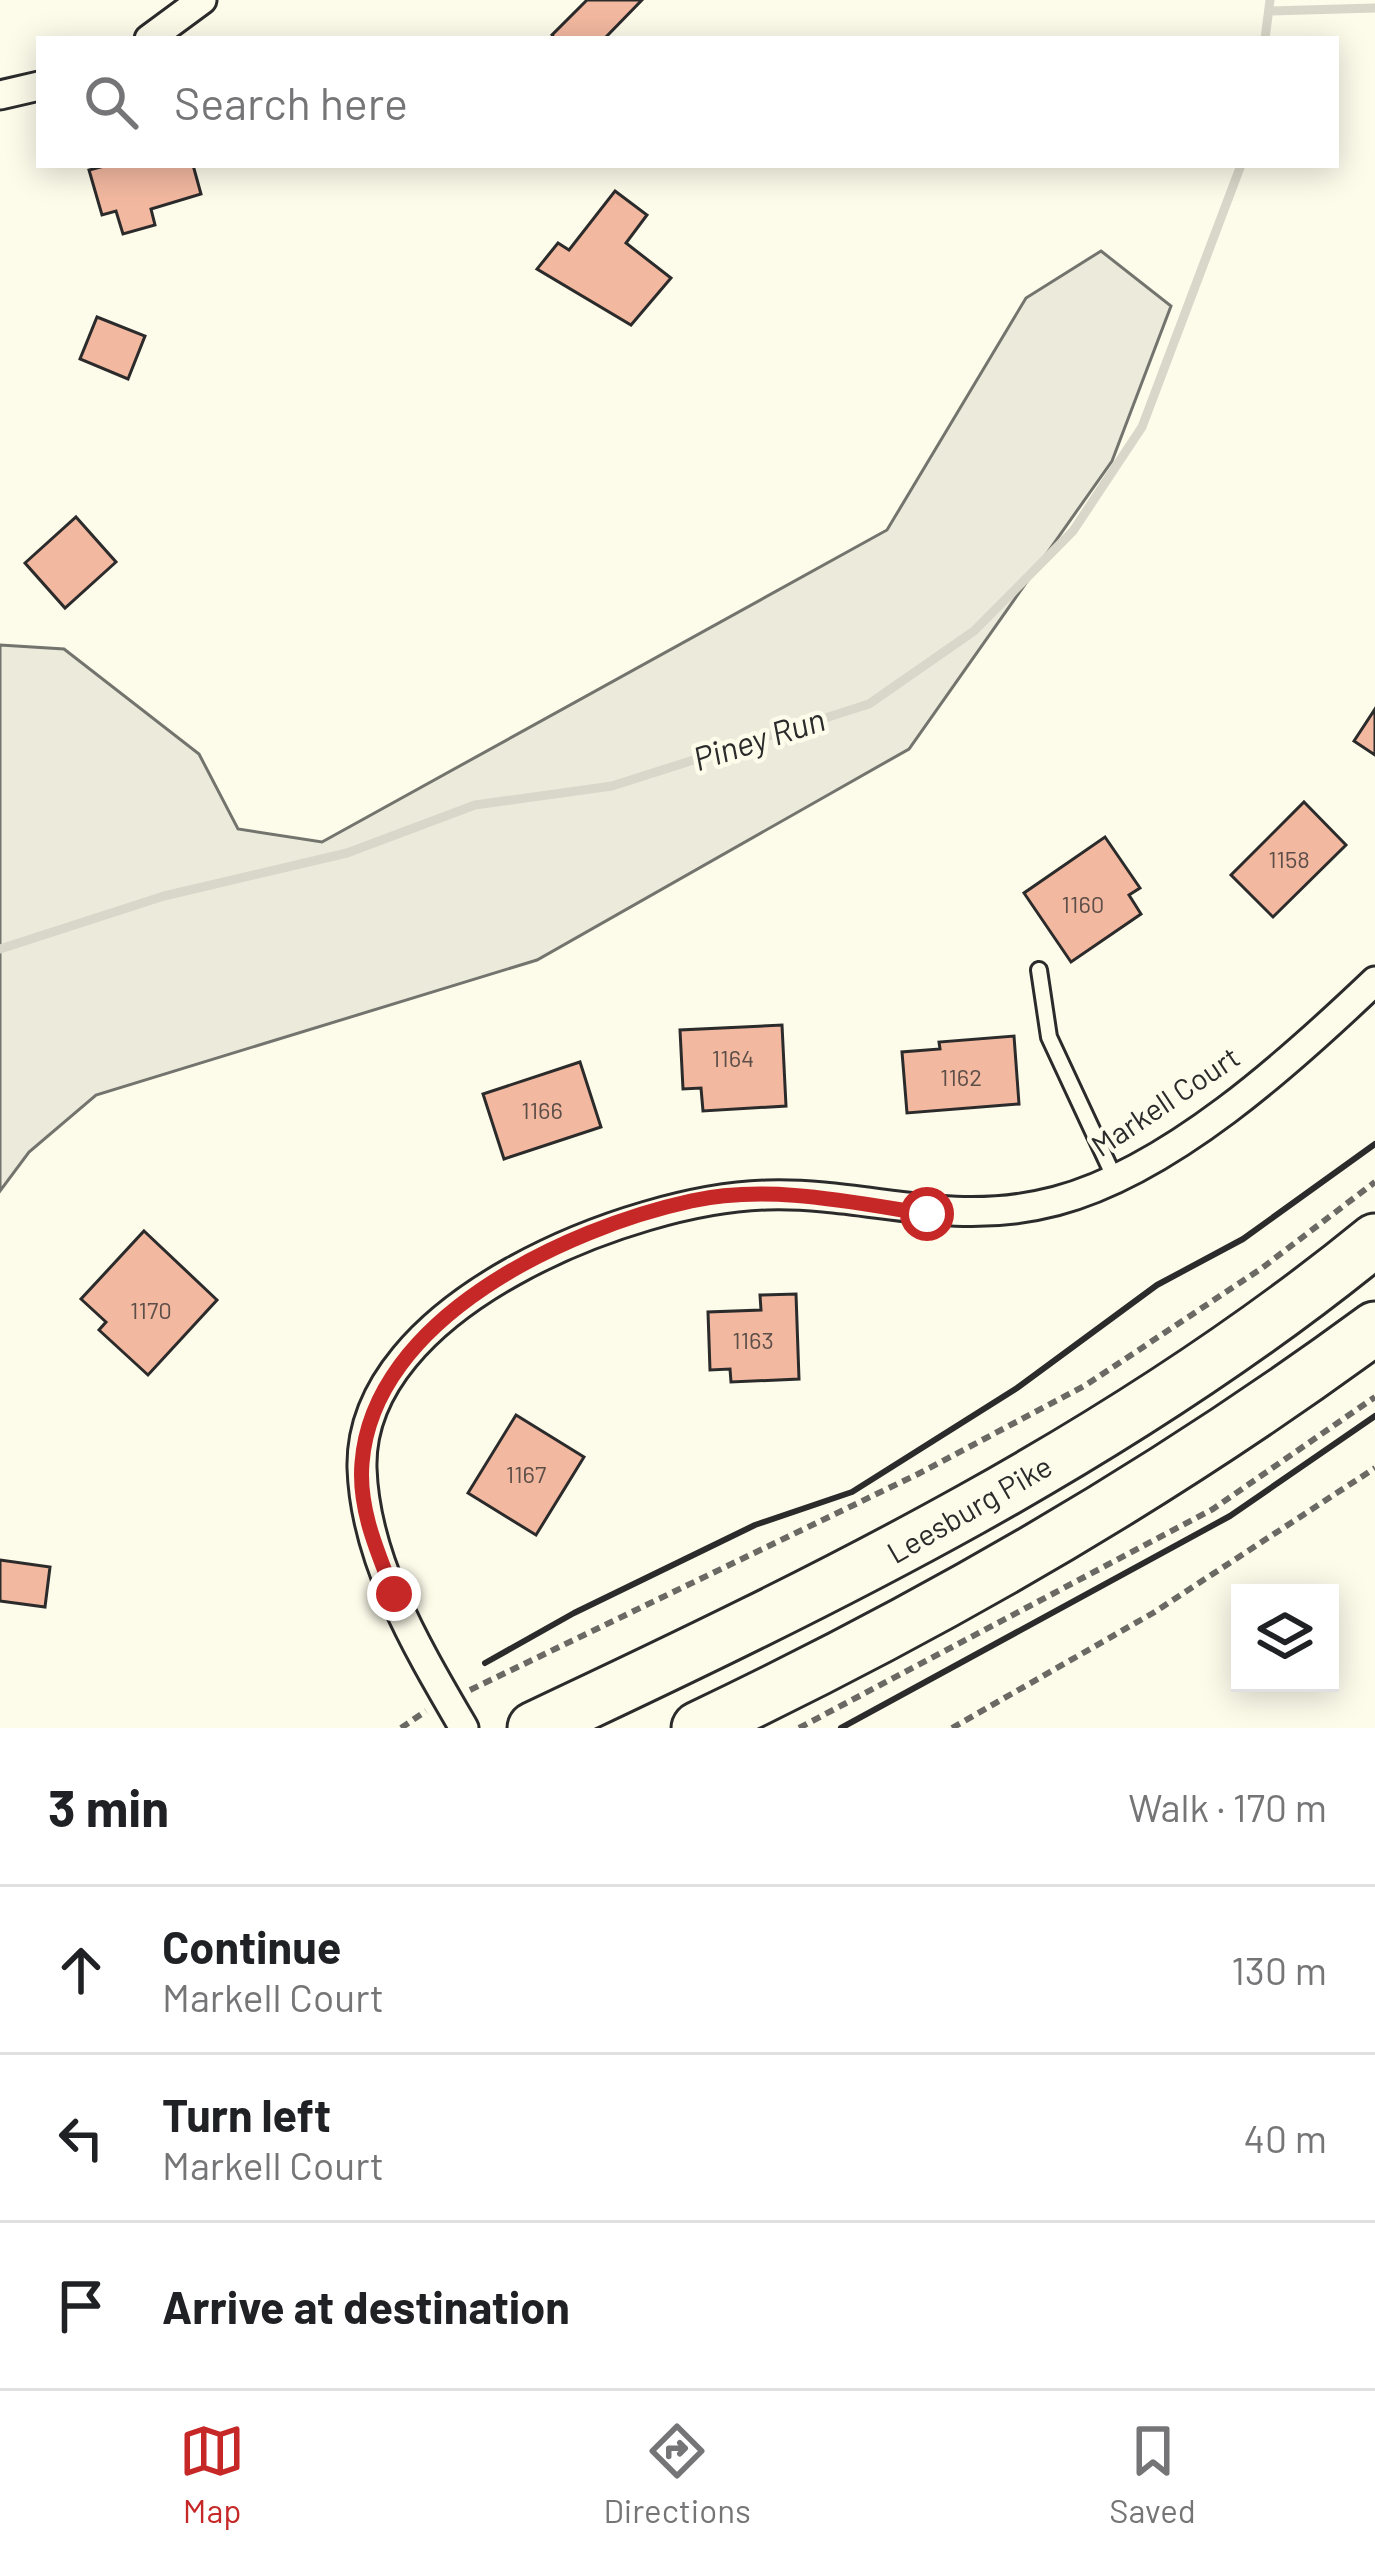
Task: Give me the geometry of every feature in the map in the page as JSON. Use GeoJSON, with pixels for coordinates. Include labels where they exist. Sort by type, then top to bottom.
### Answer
{"type":"FeatureCollection","features":[{"type":"Feature","properties":{"kind":"highway","name":"Leesburg Pike"},"geometry":{"type":"LineString","coordinates":[[534,1728],[855,1574],[1130,1417],[1375,1240]]}},
{"type":"Feature","properties":{"kind":"highway"},"geometry":{"type":"LineString","coordinates":[[698,1728],[839,1659],[1048,1545],[1217,1440],[1375,1328]]}},
{"type":"Feature","properties":{"kind":"highway"},"geometry":{"type":"LineString","coordinates":[[604,1728],[756,1654],[855,1574]]}},
{"type":"Feature","properties":{"kind":"street"},"geometry":{"type":"LineString","coordinates":[[153,36],[202,0]]}},
{"type":"Feature","properties":{"kind":"street"},"geometry":{"type":"LineString","coordinates":[[0,95],[36,87]]}},
{"type":"Feature","properties":{"kind":"street","name":"Markell Court"},"geometry":{"type":"LineString","coordinates":[[464,1728],[394,1594],[368,1528],[362,1463],[379,1396],[421,1337],[518,1269],[603,1228],[693,1200],[770,1194],[927,1214],[996,1212],[1054,1202],[1116,1180],[1192,1132],[1326,1028],[1375,981]]}},
{"type":"Feature","properties":{"kind":"lane"},"geometry":{"type":"LineString","coordinates":[[1039,970],[1049,1037],[1116,1180]]}},
{"type":"Feature","properties":{"kind":"path"},"geometry":{"type":"LineString","coordinates":[[447,1700],[918,1474],[1066,1396],[1262,1268],[1375,1182]]}},
{"type":"Feature","properties":{"kind":"path"},"geometry":{"type":"LineString","coordinates":[[799,1728],[1213,1508],[1375,1397]]}},
{"type":"Feature","properties":{"kind":"path"},"geometry":{"type":"LineString","coordinates":[[952,1728],[1153,1613],[1375,1468]]}},
{"type":"Feature","properties":{"kind":"shaded area"},"geometry":{"type":"Polygon","coordinates":[[[1101,251],[1171,306],[1112,461],[909,749],[537,960],[96,1095],[29,1152],[0,1191],[0,645],[64,649],[199,754],[238,829],[322,842],[887,530],[1026,298],[1101,251]]]}},
{"type":"Feature","properties":{"kind":"building"},"geometry":{"type":"Polygon","coordinates":[[[587,0],[642,0],[607,36],[552,35],[587,0]]]}},
{"type":"Feature","properties":{"kind":"building"},"geometry":{"type":"Polygon","coordinates":[[[194,168],[201,194],[151,209],[155,225],[123,234],[116,211],[102,215],[89,170],[194,168]]]}},
{"type":"Feature","properties":{"kind":"building"},"geometry":{"type":"Polygon","coordinates":[[[615,191],[647,215],[626,243],[671,278],[631,325],[537,269],[558,243],[569,250],[615,191]]]}},
{"type":"Feature","properties":{"kind":"building"},"geometry":{"type":"Polygon","coordinates":[[[97,317],[145,336],[128,379],[80,359],[97,317]]]}},
{"type":"Feature","properties":{"kind":"building"},"geometry":{"type":"Polygon","coordinates":[[[76,517],[116,562],[65,608],[25,563],[76,517]]]}},
{"type":"Feature","properties":{"kind":"building"},"geometry":{"type":"Polygon","coordinates":[[[1375,709],[1375,755],[1354,741],[1375,709]]]}},
{"type":"Feature","properties":{"kind":"building"},"geometry":{"type":"Polygon","coordinates":[[[1304,802],[1346,845],[1273,917],[1231,875],[1304,802]]]}},
{"type":"Feature","properties":{"kind":"building"},"geometry":{"type":"Polygon","coordinates":[[[1105,837],[1140,888],[1129,895],[1141,914],[1071,962],[1024,893],[1105,837]]]}},
{"type":"Feature","properties":{"kind":"building"},"geometry":{"type":"Polygon","coordinates":[[[782,1025],[786,1106],[703,1111],[701,1088],[683,1089],[680,1030],[782,1025]]]}},
{"type":"Feature","properties":{"kind":"building"},"geometry":{"type":"Polygon","coordinates":[[[1014,1036],[1019,1104],[907,1113],[902,1052],[940,1049],[939,1042],[1014,1036]]]}},
{"type":"Feature","properties":{"kind":"building"},"geometry":{"type":"Polygon","coordinates":[[[580,1062],[601,1127],[504,1159],[483,1094],[580,1062]]]}},
{"type":"Feature","properties":{"kind":"building"},"geometry":{"type":"Polygon","coordinates":[[[144,1231],[217,1300],[148,1375],[99,1330],[106,1322],[81,1299],[144,1231]]]}},
{"type":"Feature","properties":{"kind":"building"},"geometry":{"type":"Polygon","coordinates":[[[796,1294],[799,1379],[731,1382],[730,1369],[710,1370],[708,1312],[761,1310],[760,1295],[796,1294]]]}},
{"type":"Feature","properties":{"kind":"building"},"geometry":{"type":"Polygon","coordinates":[[[516,1415],[584,1457],[536,1535],[468,1493],[516,1415]]]}},
{"type":"Feature","properties":{"kind":"building"},"geometry":{"type":"Polygon","coordinates":[[[0,1560],[50,1567],[45,1607],[0,1601],[0,1560]]]}},
{"type":"Feature","properties":{"kind":"waterway","name":"Piney Run"},"geometry":{"type":"LineString","coordinates":[[1265,36],[1270,0]]}},
{"type":"Feature","properties":{"kind":"waterway"},"geometry":{"type":"LineString","coordinates":[[1270,11],[1375,8]]}},
{"type":"Feature","properties":{"kind":"waterway","name":"Piney Run"},"geometry":{"type":"LineString","coordinates":[[0,949],[164,896],[347,853],[475,805],[612,786],[869,704],[974,631],[1073,531],[1142,427],[1240,168]]}},
{"type":"Feature","properties":{"kind":"wall"},"geometry":{"type":"LineString","coordinates":[[485,1663],[574,1613],[755,1525],[852,1492],[1017,1388],[1157,1285],[1243,1239],[1375,1144]]}},
{"type":"Feature","properties":{"kind":"wall"},"geometry":{"type":"LineString","coordinates":[[841,1728],[1230,1516],[1375,1416]]}},
{"type":"Feature","properties":{"kind":"route"},"geometry":{"type":"LineString","coordinates":[[394,1594],[368,1528],[362,1463],[379,1396],[421,1337],[496,1279],[603,1228],[693,1200],[770,1194],[927,1214]]}}]}
